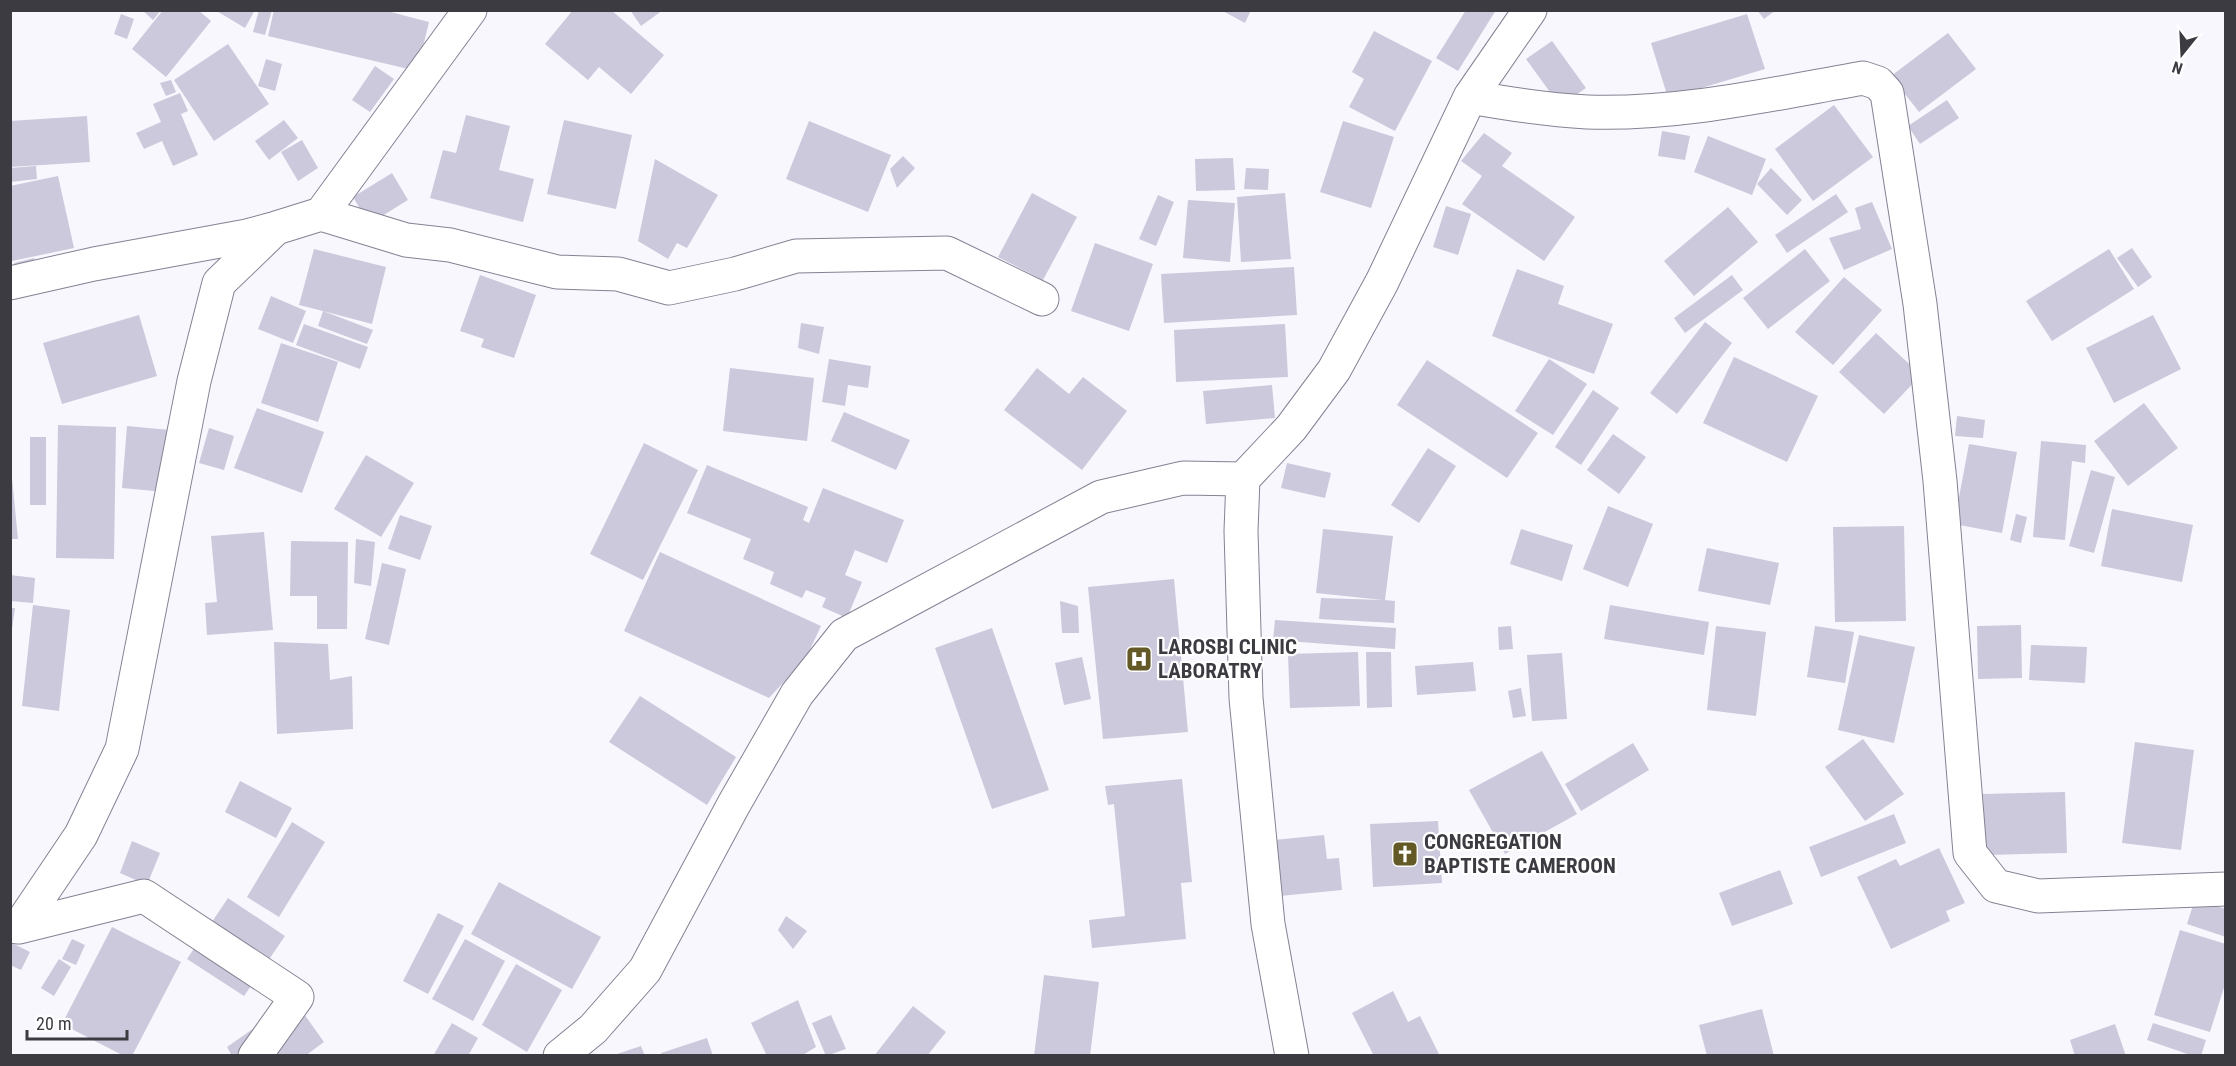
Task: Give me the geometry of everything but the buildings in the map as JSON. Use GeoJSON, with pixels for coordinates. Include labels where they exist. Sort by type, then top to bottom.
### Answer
{"type":"FeatureCollection","features":[{"type":"Feature","properties":{"kind":"street"},"geometry":{"type":"LineString","coordinates":[[321,214],[470,10]]}},
{"type":"Feature","properties":{"kind":"street"},"geometry":{"type":"LineString","coordinates":[[1292,1056],[1268,924],[1246,698],[1241,531],[1243,479],[1291,428],[1334,370],[1382,282],[1470,97],[1530,10]]}},
{"type":"Feature","properties":{"kind":"street"},"geometry":{"type":"LineString","coordinates":[[1470,97],[1527,107],[1588,112],[1659,110],[1728,102],[1863,78],[1878,83],[1887,93],[1920,304],[1940,481],[1970,853],[1996,886],[2038,896],[2226,889]]}},
{"type":"Feature","properties":{"kind":"street"},"geometry":{"type":"LineString","coordinates":[[10,283],[94,264],[247,236],[321,214],[406,240],[450,245],[557,272],[618,274],[669,288],[735,274],[796,256],[947,253],[1042,299]]}},
{"type":"Feature","properties":{"kind":"street"},"geometry":{"type":"LineString","coordinates":[[15,927],[81,835],[122,749],[194,381],[219,283],[276,228]]}},
{"type":"Feature","properties":{"kind":"street"},"geometry":{"type":"LineString","coordinates":[[560,1056],[593,1029],[645,970],[734,804],[797,694],[844,635],[1101,497],[1183,478],[1243,479]]}},
{"type":"Feature","properties":{"kind":"street"},"geometry":{"type":"LineString","coordinates":[[15,927],[144,896],[297,997],[255,1056]]}},
{"type":"Feature","properties":{"kind":"place","name":"LAROSBI CLINIC LABORATRY"},"geometry":{"type":"Point","coordinates":[1139,659]}},
{"type":"Feature","properties":{"kind":"place","name":"CONGREGATION BAPTISTE CAMEROON"},"geometry":{"type":"Point","coordinates":[1405,854]}}]}
